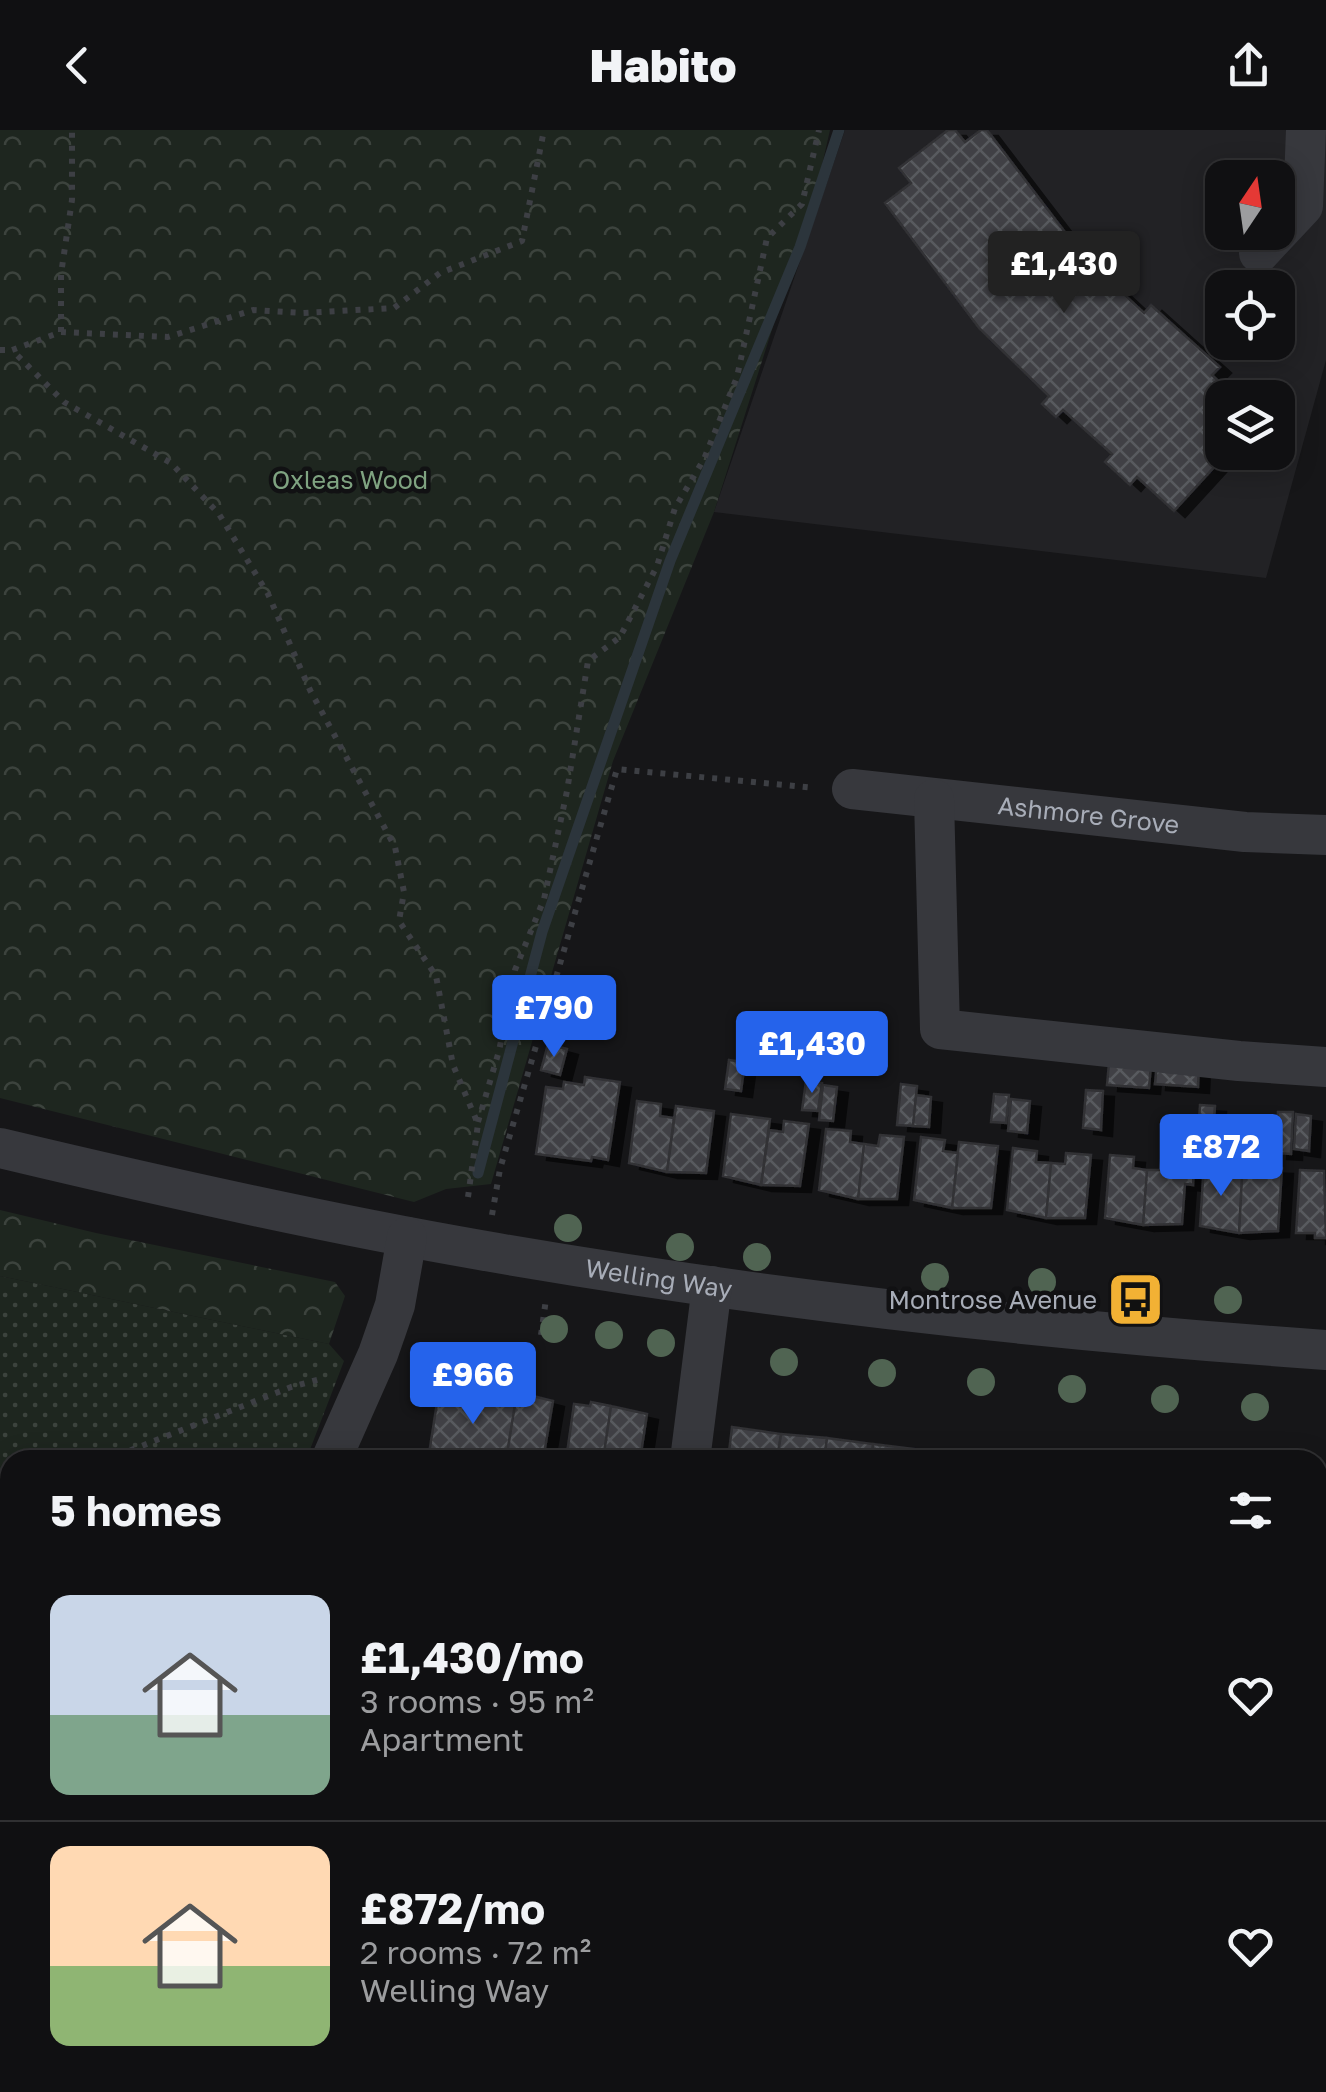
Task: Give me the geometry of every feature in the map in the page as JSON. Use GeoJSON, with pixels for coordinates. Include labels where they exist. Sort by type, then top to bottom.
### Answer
{"type":"FeatureCollection","features":[{"type":"Feature","properties":{"kind":"street"},"geometry":{"type":"LineString","coordinates":[[1260,253],[1303,206],[1306,130]]}},
{"type":"Feature","properties":{"kind":"street","name":"Ashmore Grove"},"geometry":{"type":"LineString","coordinates":[[852,789],[1245,832],[1326,836]]}},
{"type":"Feature","properties":{"kind":"street"},"geometry":{"type":"LineString","coordinates":[[934,799],[940,1029],[1239,1062],[1326,1067]]}},
{"type":"Feature","properties":{"kind":"street","name":"Welling Way"},"geometry":{"type":"LineString","coordinates":[[0,1148],[221,1200],[407,1237],[712,1286],[995,1323],[1326,1350]]}},
{"type":"Feature","properties":{"kind":"street"},"geometry":{"type":"LineString","coordinates":[[336,1450],[395,1305],[407,1237]]}},
{"type":"Feature","properties":{"kind":"street"},"geometry":{"type":"LineString","coordinates":[[691,1450],[712,1286]]}},
{"type":"Feature","properties":{"kind":"path"},"geometry":{"type":"LineString","coordinates":[[61,332],[62,274],[72,200],[72,130]]}},
{"type":"Feature","properties":{"kind":"path"},"geometry":{"type":"LineString","coordinates":[[0,350],[12,350],[61,332],[168,337],[253,310],[304,313],[394,308],[440,273],[522,241],[544,130]]}},
{"type":"Feature","properties":{"kind":"path"},"geometry":{"type":"LineString","coordinates":[[468,1197],[478,1124],[516,970],[544,899],[568,791],[588,661],[620,637],[657,566],[675,508],[704,458],[738,378],[766,238],[802,204],[819,130]]}},
{"type":"Feature","properties":{"kind":"path"},"geometry":{"type":"LineString","coordinates":[[12,350],[64,402],[171,463],[218,514],[268,594],[310,690],[395,848],[404,892],[399,921],[436,976],[453,1065],[478,1124]]}},
{"type":"Feature","properties":{"kind":"path"},"geometry":{"type":"LineString","coordinates":[[500,1170],[617,769],[788,788],[852,789]]}},
{"type":"Feature","properties":{"kind":"path"},"geometry":{"type":"LineString","coordinates":[[541,1335],[546,1298]]}},
{"type":"Feature","properties":{"kind":"path"},"geometry":{"type":"LineString","coordinates":[[131,1450],[291,1386],[324,1378]]}},
{"type":"Feature","properties":{"kind":"shaded area"},"geometry":{"type":"Polygon","coordinates":[[[845,130],[1326,130],[1326,360],[1266,578],[714,512],[845,130]]]}},
{"type":"Feature","properties":{"kind":"green space","name":"Oxleas Wood"},"geometry":{"type":"Polygon","coordinates":[[[0,130],[830,130],[816,191],[714,512],[613,761],[491,1184],[446,1189],[414,1202],[0,1098],[0,130]]]}},
{"type":"Feature","properties":{"kind":"green space"},"geometry":{"type":"Polygon","coordinates":[[[0,1210],[335,1282],[345,1296],[329,1344],[0,1276],[0,1210]]]}},
{"type":"Feature","properties":{"kind":"green space"},"geometry":{"type":"Polygon","coordinates":[[[0,1276],[329,1344],[344,1361],[310,1450],[0,1450],[0,1276]]]}},
{"type":"Feature","properties":{"kind":"building"},"geometry":{"type":"Polygon","coordinates":[[[948,130],[955,130],[965,142],[987,130],[1084,257],[1144,313],[1151,305],[1205,354],[1205,360],[1212,360],[1220,367],[1212,375],[1217,380],[1205,380],[1205,470],[1212,470],[1174,511],[1137,477],[1130,485],[1105,462],[1112,454],[1063,410],[1056,417],[1042,404],[1049,396],[979,328],[885,203],[911,183],[899,168],[948,130]]]}},
{"type":"Feature","properties":{"kind":"building"},"geometry":{"type":"Polygon","coordinates":[[[787,1026],[826,1031],[823,1056],[784,1051],[787,1026]]]}},
{"type":"Feature","properties":{"kind":"building"},"geometry":{"type":"Polygon","coordinates":[[[548,1044],[567,1049],[560,1075],[541,1070],[548,1044]]]}},
{"type":"Feature","properties":{"kind":"building"},"geometry":{"type":"Polygon","coordinates":[[[729,1060],[745,1062],[741,1091],[725,1089],[729,1060]]]}},
{"type":"Feature","properties":{"kind":"building"},"geometry":{"type":"Polygon","coordinates":[[[1109,1062],[1151,1065],[1149,1088],[1107,1085],[1109,1062]]]}},
{"type":"Feature","properties":{"kind":"building"},"geometry":{"type":"Polygon","coordinates":[[[1157,1063],[1199,1066],[1198,1087],[1155,1084],[1157,1063]]]}},
{"type":"Feature","properties":{"kind":"building"},"geometry":{"type":"Polygon","coordinates":[[[585,1077],[620,1082],[608,1160],[536,1154],[546,1087],[563,1089],[564,1082],[584,1085],[585,1077]]]}},
{"type":"Feature","properties":{"kind":"building"},"geometry":{"type":"Polygon","coordinates":[[[806,1081],[822,1083],[818,1111],[802,1110],[806,1081]]]}},
{"type":"Feature","properties":{"kind":"building"},"geometry":{"type":"Polygon","coordinates":[[[901,1084],[917,1086],[913,1126],[897,1125],[901,1084]]]}},
{"type":"Feature","properties":{"kind":"building"},"geometry":{"type":"Polygon","coordinates":[[[823,1085],[837,1087],[833,1121],[819,1120],[823,1085]]]}},
{"type":"Feature","properties":{"kind":"building"},"geometry":{"type":"Polygon","coordinates":[[[1086,1090],[1103,1091],[1101,1130],[1083,1128],[1086,1090]]]}},
{"type":"Feature","properties":{"kind":"building"},"geometry":{"type":"Polygon","coordinates":[[[994,1094],[1009,1095],[1006,1123],[991,1122],[994,1094]]]}},
{"type":"Feature","properties":{"kind":"building"},"geometry":{"type":"Polygon","coordinates":[[[916,1095],[931,1097],[929,1127],[913,1126],[916,1095]]]}},
{"type":"Feature","properties":{"kind":"building"},"geometry":{"type":"Polygon","coordinates":[[[1011,1099],[1030,1101],[1027,1133],[1008,1131],[1011,1099]]]}},
{"type":"Feature","properties":{"kind":"building"},"geometry":{"type":"Polygon","coordinates":[[[637,1101],[661,1104],[660,1116],[674,1118],[667,1172],[629,1163],[637,1101]]]}},
{"type":"Feature","properties":{"kind":"building"},"geometry":{"type":"Polygon","coordinates":[[[1200,1105],[1215,1106],[1212,1150],[1197,1149],[1200,1105]]]}},
{"type":"Feature","properties":{"kind":"building"},"geometry":{"type":"Polygon","coordinates":[[[676,1106],[714,1111],[706,1173],[667,1172],[676,1106]]]}},
{"type":"Feature","properties":{"kind":"building"},"geometry":{"type":"Polygon","coordinates":[[[1278,1112],[1293,1112],[1291,1154],[1276,1153],[1278,1112]]]}},
{"type":"Feature","properties":{"kind":"building"},"geometry":{"type":"Polygon","coordinates":[[[731,1114],[770,1119],[761,1185],[723,1176],[731,1114]]]}},
{"type":"Feature","properties":{"kind":"building"},"geometry":{"type":"Polygon","coordinates":[[[1296,1114],[1311,1116],[1309,1151],[1294,1149],[1296,1114]]]}},
{"type":"Feature","properties":{"kind":"building"},"geometry":{"type":"Polygon","coordinates":[[[784,1121],[809,1124],[800,1186],[761,1185],[769,1130],[783,1132],[784,1121]]]}},
{"type":"Feature","properties":{"kind":"building"},"geometry":{"type":"Polygon","coordinates":[[[826,1129],[851,1131],[850,1142],[864,1144],[858,1199],[819,1190],[826,1129]]]}},
{"type":"Feature","properties":{"kind":"building"},"geometry":{"type":"Polygon","coordinates":[[[880,1135],[904,1137],[897,1199],[858,1199],[864,1144],[878,1146],[880,1135]]]}},
{"type":"Feature","properties":{"kind":"building"},"geometry":{"type":"Polygon","coordinates":[[[921,1137],[945,1140],[943,1151],[958,1153],[952,1208],[914,1200],[921,1137]]]}},
{"type":"Feature","properties":{"kind":"building"},"geometry":{"type":"Polygon","coordinates":[[[959,1142],[998,1146],[991,1208],[952,1208],[959,1142]]]}},
{"type":"Feature","properties":{"kind":"building"},"geometry":{"type":"Polygon","coordinates":[[[1013,1148],[1037,1151],[1036,1162],[1051,1163],[1046,1218],[1007,1210],[1013,1148]]]}},
{"type":"Feature","properties":{"kind":"building"},"geometry":{"type":"Polygon","coordinates":[[[1162,1152],[1195,1155],[1193,1185],[1185,1184],[1182,1224],[1143,1225],[1147,1170],[1160,1170],[1162,1152]]]}},
{"type":"Feature","properties":{"kind":"building"},"geometry":{"type":"Polygon","coordinates":[[[1066,1153],[1091,1155],[1085,1218],[1046,1218],[1051,1163],[1065,1164],[1066,1153]]]}},
{"type":"Feature","properties":{"kind":"building"},"geometry":{"type":"Polygon","coordinates":[[[1110,1155],[1134,1157],[1133,1168],[1147,1170],[1143,1225],[1105,1218],[1110,1155]]]}},
{"type":"Feature","properties":{"kind":"building"},"geometry":{"type":"Polygon","coordinates":[[[1204,1164],[1228,1165],[1227,1176],[1242,1177],[1239,1233],[1200,1226],[1204,1164]]]}},
{"type":"Feature","properties":{"kind":"building"},"geometry":{"type":"Polygon","coordinates":[[[1257,1167],[1282,1168],[1278,1231],[1239,1233],[1242,1177],[1257,1178],[1257,1167]]]}},
{"type":"Feature","properties":{"kind":"building"},"geometry":{"type":"Polygon","coordinates":[[[1300,1170],[1324,1171],[1326,1238],[1315,1238],[1315,1233],[1296,1233],[1300,1170]]]}},
{"type":"Feature","properties":{"kind":"building"},"geometry":{"type":"Polygon","coordinates":[[[478,1389],[517,1392],[508,1450],[430,1450],[438,1396],[476,1403],[478,1389]]]}},
{"type":"Feature","properties":{"kind":"building"},"geometry":{"type":"Polygon","coordinates":[[[517,1392],[553,1401],[545,1450],[508,1450],[517,1392]]]}},
{"type":"Feature","properties":{"kind":"building"},"geometry":{"type":"Polygon","coordinates":[[[591,1402],[611,1406],[604,1450],[567,1450],[574,1404],[590,1406],[591,1402]]]}},
{"type":"Feature","properties":{"kind":"building"},"geometry":{"type":"Polygon","coordinates":[[[611,1406],[647,1414],[642,1450],[604,1450],[611,1406]]]}},
{"type":"Feature","properties":{"kind":"building"},"geometry":{"type":"Polygon","coordinates":[[[732,1427],[781,1434],[779,1450],[729,1450],[732,1427]]]}},
{"type":"Feature","properties":{"kind":"building"},"geometry":{"type":"Polygon","coordinates":[[[781,1434],[827,1438],[825,1450],[779,1450],[781,1434]]]}},
{"type":"Feature","properties":{"kind":"building"},"geometry":{"type":"Polygon","coordinates":[[[827,1438],[873,1444],[872,1450],[825,1450],[827,1438]]]}},
{"type":"Feature","properties":{"kind":"building"},"geometry":{"type":"Polygon","coordinates":[[[873,1444],[923,1450],[872,1450],[873,1444]]]}},
{"type":"Feature","properties":{"kind":"waterway"},"geometry":{"type":"LineString","coordinates":[[478,1173],[542,932],[670,561],[800,247],[839,130]]}},
{"type":"Feature","properties":{"kind":"place","name":"Montrose Avenue"},"geometry":{"type":"Point","coordinates":[1136,1300]}}]}
